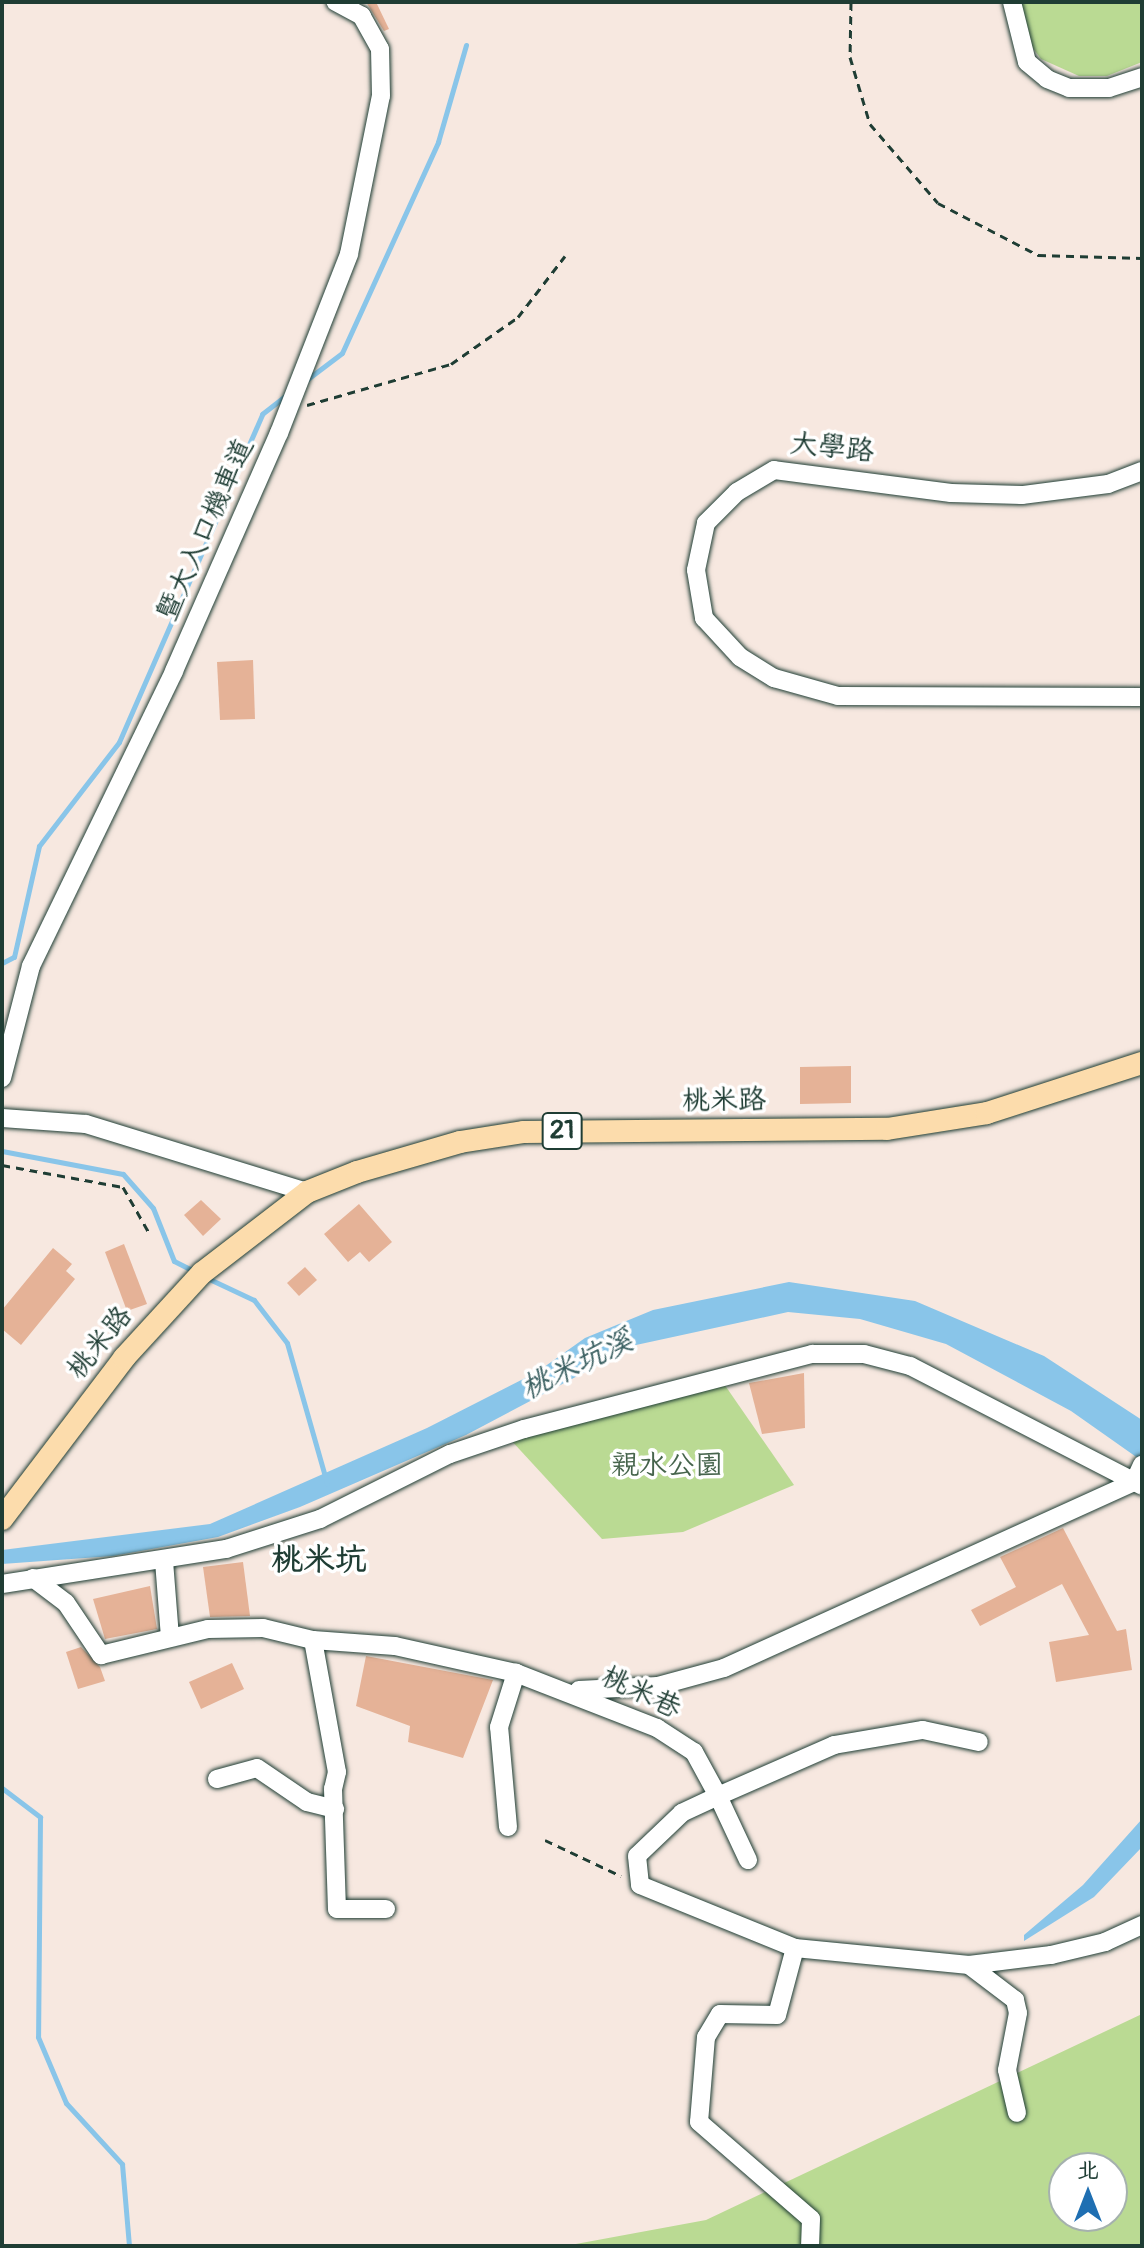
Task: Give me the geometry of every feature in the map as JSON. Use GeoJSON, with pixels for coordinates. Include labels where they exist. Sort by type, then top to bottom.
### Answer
{"type":"FeatureCollection","features":[{"type":"Feature","properties":{"kind":"main road","name":"桃米路"},"geometry":{"type":"LineString","coordinates":[[2,1519],[124,1358],[202,1273],[307,1192],[407,1156],[498,1136],[887,1129],[987,1113],[1142,1063]]}},
{"type":"Feature","properties":{"kind":"street","name":"暨大入口機車道"},"geometry":{"type":"LineString","coordinates":[[2,1078],[31,966],[174,671],[288,410],[349,254],[381,96],[380,49],[362,16],[336,2]]}},
{"type":"Feature","properties":{"kind":"street"},"geometry":{"type":"LineString","coordinates":[[1012,2],[1027,62],[1047,79],[1069,88],[1109,88],[1142,77]]}},
{"type":"Feature","properties":{"kind":"street","name":"大學路"},"geometry":{"type":"LineString","coordinates":[[1142,471],[1108,484],[1022,495],[951,493],[774,470],[737,492],[706,523],[696,570],[704,618],[740,657],[787,682],[838,696],[1142,697]]}},
{"type":"Feature","properties":{"kind":"street"},"geometry":{"type":"LineString","coordinates":[[2,1118],[86,1124],[307,1192]]}},
{"type":"Feature","properties":{"kind":"street"},"geometry":{"type":"LineString","coordinates":[[2,1584],[226,1549],[320,1519],[450,1454],[524,1429],[812,1354],[864,1354],[910,1366],[1139,1476]]}},
{"type":"Feature","properties":{"kind":"street"},"geometry":{"type":"LineString","coordinates":[[568,1691],[658,1686],[724,1668],[1139,1476]]}},
{"type":"Feature","properties":{"kind":"street"},"geometry":{"type":"LineString","coordinates":[[164,1561],[170,1637]]}},
{"type":"Feature","properties":{"kind":"street","name":"桃米巷"},"geometry":{"type":"LineString","coordinates":[[33,1578],[66,1603],[101,1655],[208,1629],[263,1628],[313,1640],[395,1646],[516,1673],[568,1691],[657,1728],[694,1752],[748,1860]]}},
{"type":"Feature","properties":{"kind":"street"},"geometry":{"type":"LineString","coordinates":[[313,1640],[337,1772],[337,1909],[386,1909]]}},
{"type":"Feature","properties":{"kind":"street"},"geometry":{"type":"LineString","coordinates":[[508,1827],[499,1727],[516,1673]]}},
{"type":"Feature","properties":{"kind":"street"},"geometry":{"type":"LineString","coordinates":[[979,1742],[923,1730],[834,1745],[682,1813],[637,1856],[640,1885],[795,1948],[969,1965],[1051,1955],[1105,1942],[1142,1925]]}},
{"type":"Feature","properties":{"kind":"street"},"geometry":{"type":"LineString","coordinates":[[217,1779],[257,1768],[307,1802],[335,1809]]}},
{"type":"Feature","properties":{"kind":"street"},"geometry":{"type":"LineString","coordinates":[[795,1948],[777,2015],[720,2014],[706,2037],[699,2122],[811,2219],[810,2246]]}},
{"type":"Feature","properties":{"kind":"street"},"geometry":{"type":"LineString","coordinates":[[969,1965],[1015,2000],[1018,2013],[1007,2070],[1017,2113]]}},
{"type":"Feature","properties":{"kind":"path"},"geometry":{"type":"LineString","coordinates":[[851,2],[850,57],[870,124],[938,203],[1038,255],[1142,258]]}},
{"type":"Feature","properties":{"kind":"path"},"geometry":{"type":"LineString","coordinates":[[288,410],[451,364],[518,317],[565,256]]}},
{"type":"Feature","properties":{"kind":"path"},"geometry":{"type":"LineString","coordinates":[[2,1165],[123,1187],[148,1231]]}},
{"type":"Feature","properties":{"kind":"path"},"geometry":{"type":"LineString","coordinates":[[545,1840],[640,1885]]}},
{"type":"Feature","properties":{"kind":"green space"},"geometry":{"type":"Polygon","coordinates":[[[1016,2],[1142,2],[1142,62],[1107,76],[1079,76],[1041,59],[1027,40],[1016,2]]]}},
{"type":"Feature","properties":{"kind":"green space","name":"親水公園"},"geometry":{"type":"Polygon","coordinates":[[[722,1381],[794,1485],[683,1532],[602,1539],[509,1438],[722,1381]]]}},
{"type":"Feature","properties":{"kind":"green space"},"geometry":{"type":"Polygon","coordinates":[[[1142,2014],[1142,2246],[565,2246],[706,2220],[1142,2014]]]}},
{"type":"Feature","properties":{"kind":"water","name":"桃米坑溪"},"geometry":{"type":"Polygon","coordinates":[[[789,1282],[915,1301],[1044,1356],[1142,1420],[1142,1461],[1071,1411],[946,1344],[860,1319],[788,1312],[636,1345],[466,1435],[300,1507],[218,1537],[113,1556],[2,1564],[2,1550],[210,1524],[427,1428],[537,1372],[585,1338],[653,1310],[789,1282]]]}},
{"type":"Feature","properties":{"kind":"water"},"geometry":{"type":"Polygon","coordinates":[[[1142,1819],[1142,1847],[1094,1897],[1024,1941],[1024,1935],[1083,1885],[1142,1819]]]}},
{"type":"Feature","properties":{"kind":"building"},"geometry":{"type":"Polygon","coordinates":[[[366,2],[376,2],[389,29],[384,31],[366,2]]]}},
{"type":"Feature","properties":{"kind":"building"},"geometry":{"type":"Polygon","coordinates":[[[253,660],[255,719],[220,720],[217,662],[253,660]]]}},
{"type":"Feature","properties":{"kind":"building"},"geometry":{"type":"Polygon","coordinates":[[[851,1066],[851,1103],[800,1104],[800,1067],[851,1066]]]}},
{"type":"Feature","properties":{"kind":"building"},"geometry":{"type":"Polygon","coordinates":[[[201,1200],[221,1219],[203,1236],[184,1215],[201,1200]]]}},
{"type":"Feature","properties":{"kind":"building"},"geometry":{"type":"Polygon","coordinates":[[[359,1204],[392,1242],[369,1262],[360,1252],[348,1262],[324,1234],[359,1204]]]}},
{"type":"Feature","properties":{"kind":"building"},"geometry":{"type":"Polygon","coordinates":[[[124,1244],[147,1304],[127,1311],[105,1252],[124,1244]]]}},
{"type":"Feature","properties":{"kind":"building"},"geometry":{"type":"Polygon","coordinates":[[[53,1248],[72,1264],[66,1271],[75,1279],[21,1345],[2,1329],[2,1310],[53,1248]]]}},
{"type":"Feature","properties":{"kind":"building"},"geometry":{"type":"Polygon","coordinates":[[[305,1267],[317,1280],[299,1296],[287,1283],[305,1267]]]}},
{"type":"Feature","properties":{"kind":"building"},"geometry":{"type":"Polygon","coordinates":[[[804,1373],[805,1428],[762,1434],[749,1383],[804,1373]]]}},
{"type":"Feature","properties":{"kind":"building"},"geometry":{"type":"Polygon","coordinates":[[[1063,1528],[1117,1631],[1126,1629],[1132,1670],[1056,1682],[1049,1642],[1089,1635],[1062,1584],[980,1626],[971,1610],[1016,1587],[1000,1557],[1063,1528]]]}},
{"type":"Feature","properties":{"kind":"building"},"geometry":{"type":"Polygon","coordinates":[[[243,1562],[250,1616],[210,1617],[203,1567],[243,1562]]]}},
{"type":"Feature","properties":{"kind":"building"},"geometry":{"type":"Polygon","coordinates":[[[150,1586],[157,1629],[105,1639],[93,1599],[150,1586]]]}},
{"type":"Feature","properties":{"kind":"building"},"geometry":{"type":"Polygon","coordinates":[[[81,1647],[100,1667],[105,1681],[78,1689],[66,1652],[81,1647]]]}},
{"type":"Feature","properties":{"kind":"building"},"geometry":{"type":"Polygon","coordinates":[[[366,1656],[493,1680],[463,1758],[408,1742],[410,1726],[356,1706],[366,1656]]]}},
{"type":"Feature","properties":{"kind":"building"},"geometry":{"type":"Polygon","coordinates":[[[232,1663],[244,1689],[201,1709],[189,1682],[232,1663]]]}},
{"type":"Feature","properties":{"kind":"waterway"},"geometry":{"type":"LineString","coordinates":[[305,381],[342,353],[438,142],[466,45]]}},
{"type":"Feature","properties":{"kind":"waterway"},"geometry":{"type":"LineString","coordinates":[[2,963],[14,957],[39,846],[119,742],[262,414],[288,394]]}},
{"type":"Feature","properties":{"kind":"waterway"},"geometry":{"type":"LineString","coordinates":[[2,1151],[123,1174],[153,1208],[174,1261],[196,1272]]}},
{"type":"Feature","properties":{"kind":"waterway"},"geometry":{"type":"LineString","coordinates":[[205,1277],[254,1300],[287,1343],[327,1483]]}},
{"type":"Feature","properties":{"kind":"waterway"},"geometry":{"type":"LineString","coordinates":[[2,1788],[40,1817],[38,2037],[66,2103],[122,2164],[129,2246]]}},
{"type":"Feature","properties":{"kind":"district","name":"桃米坑"},"geometry":{"type":"Point","coordinates":[319,1560]}}]}
